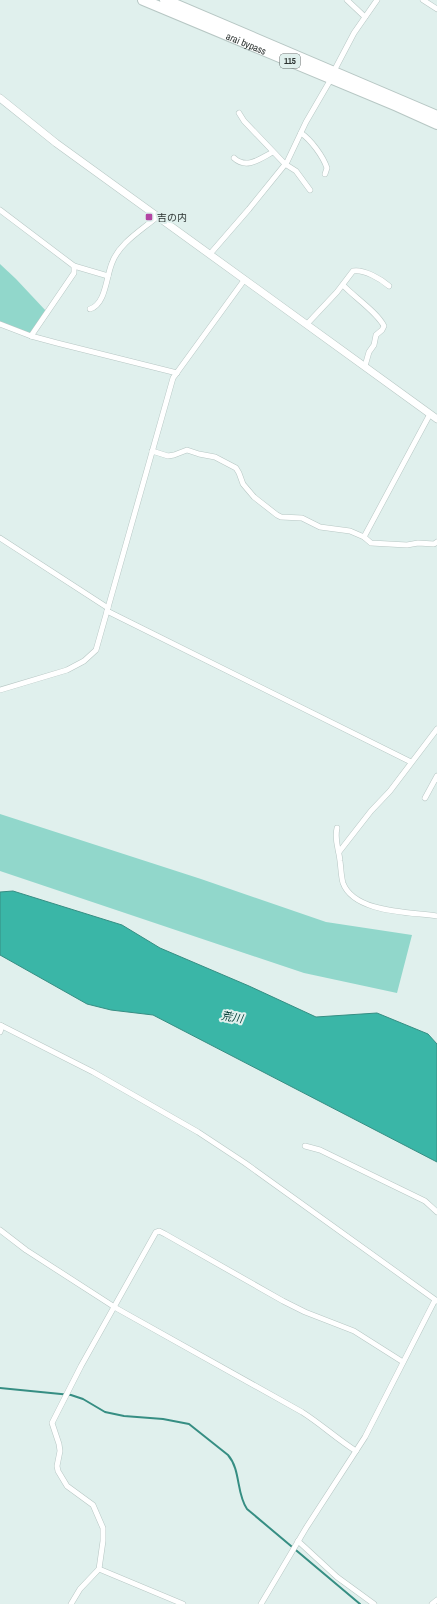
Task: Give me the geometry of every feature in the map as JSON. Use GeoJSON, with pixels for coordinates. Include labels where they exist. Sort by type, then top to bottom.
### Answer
{"type":"FeatureCollection","features":[{"type":"Feature","properties":{"kind":"highway","name":"arai bypass"},"geometry":{"type":"LineString","coordinates":[[143,0],[437,116]]}},
{"type":"Feature","properties":{"kind":"highway","name":"arai bypass"},"geometry":{"type":"LineString","coordinates":[[164,0],[437,124]]}},
{"type":"Feature","properties":{"kind":"street"},"geometry":{"type":"LineString","coordinates":[[348,0],[365,17]]}},
{"type":"Feature","properties":{"kind":"street"},"geometry":{"type":"LineString","coordinates":[[210,254],[286,164],[354,33],[377,0]]}},
{"type":"Feature","properties":{"kind":"street"},"geometry":{"type":"LineString","coordinates":[[423,0],[437,9]]}},
{"type":"Feature","properties":{"kind":"street"},"geometry":{"type":"LineString","coordinates":[[0,98],[56,143],[437,419]]}},
{"type":"Feature","properties":{"kind":"street"},"geometry":{"type":"LineString","coordinates":[[239,113],[244,121],[273,152],[296,171],[310,190]]}},
{"type":"Feature","properties":{"kind":"street"},"geometry":{"type":"LineString","coordinates":[[301,133],[311,142],[325,162],[327,168],[325,174]]}},
{"type":"Feature","properties":{"kind":"street"},"geometry":{"type":"LineString","coordinates":[[234,158],[246,164],[252,163],[273,152]]}},
{"type":"Feature","properties":{"kind":"street"},"geometry":{"type":"LineString","coordinates":[[0,210],[74,266],[108,276]]}},
{"type":"Feature","properties":{"kind":"street"},"geometry":{"type":"LineString","coordinates":[[90,310],[98,304],[106,286],[112,263],[120,250],[158,216]]}},
{"type":"Feature","properties":{"kind":"street"},"geometry":{"type":"LineString","coordinates":[[32,336],[74,273],[74,266]]}},
{"type":"Feature","properties":{"kind":"street"},"geometry":{"type":"LineString","coordinates":[[307,324],[337,292],[353,271],[358,270],[389,286]]}},
{"type":"Feature","properties":{"kind":"street"},"geometry":{"type":"LineString","coordinates":[[0,690],[54,675],[84,661],[96,650],[173,378],[245,279]]}},
{"type":"Feature","properties":{"kind":"street"},"geometry":{"type":"LineString","coordinates":[[343,285],[353,296],[380,318],[384,326],[376,336],[374,345],[369,352],[365,366]]}},
{"type":"Feature","properties":{"kind":"street"},"geometry":{"type":"LineString","coordinates":[[0,324],[32,336],[177,373]]}},
{"type":"Feature","properties":{"kind":"street"},"geometry":{"type":"LineString","coordinates":[[364,537],[430,414]]}},
{"type":"Feature","properties":{"kind":"street"},"geometry":{"type":"LineString","coordinates":[[152,451],[168,456],[187,450],[196,454],[214,457],[236,468],[243,484],[254,497],[276,515],[281,517],[302,518],[320,527],[350,531],[364,537],[371,543],[407,545],[418,543],[434,544],[437,542]]}},
{"type":"Feature","properties":{"kind":"street"},"geometry":{"type":"LineString","coordinates":[[0,538],[108,610],[411,762]]}},
{"type":"Feature","properties":{"kind":"street"},"geometry":{"type":"LineString","coordinates":[[339,852],[371,811],[390,791],[437,729]]}},
{"type":"Feature","properties":{"kind":"street"},"geometry":{"type":"LineString","coordinates":[[425,798],[437,776]]}},
{"type":"Feature","properties":{"kind":"street"},"geometry":{"type":"LineString","coordinates":[[337,828],[335,839],[339,852],[343,882],[347,891],[354,898],[374,908],[437,916]]}},
{"type":"Feature","properties":{"kind":"street"},"geometry":{"type":"LineString","coordinates":[[0,1032],[1,1025],[93,1072],[198,1132],[245,1163],[436,1301],[365,1437],[298,1541],[261,1604]]}},
{"type":"Feature","properties":{"kind":"street"},"geometry":{"type":"LineString","coordinates":[[305,1146],[320,1150],[425,1201],[437,1212]]}},
{"type":"Feature","properties":{"kind":"street"},"geometry":{"type":"LineString","coordinates":[[0,1230],[26,1250],[114,1307],[302,1412],[341,1442],[356,1451]]}},
{"type":"Feature","properties":{"kind":"street"},"geometry":{"type":"LineString","coordinates":[[71,1604],[80,1589],[99,1569],[103,1541],[103,1528],[93,1505],[67,1486],[58,1471],[57,1466],[60,1451],[52,1423],[81,1366],[156,1232],[159,1231],[305,1312],[354,1331],[403,1362]]}},
{"type":"Feature","properties":{"kind":"street"},"geometry":{"type":"LineString","coordinates":[[298,1541],[337,1577],[374,1604]]}},
{"type":"Feature","properties":{"kind":"street"},"geometry":{"type":"LineString","coordinates":[[99,1569],[183,1604]]}},
{"type":"Feature","properties":{"kind":"street"},"geometry":{"type":"LineString","coordinates":[[432,1604],[437,1600]]}},
{"type":"Feature","properties":{"kind":"shaded area"},"geometry":{"type":"Polygon","coordinates":[[[0,264],[46,311],[31,334],[0,323],[0,264]]]}},
{"type":"Feature","properties":{"kind":"shaded area"},"geometry":{"type":"Polygon","coordinates":[[[0,814],[201,879],[326,922],[412,935],[397,993],[304,973],[0,871],[0,814]]]}},
{"type":"Feature","properties":{"kind":"water","name":"荒川"},"geometry":{"type":"Polygon","coordinates":[[[13,891],[122,925],[160,948],[249,986],[316,1017],[377,1013],[428,1034],[437,1044],[437,1162],[153,1015],[111,1010],[87,1004],[0,955],[0,892],[13,891]]]}},
{"type":"Feature","properties":{"kind":"waterway"},"geometry":{"type":"LineString","coordinates":[[0,1388],[71,1395],[83,1399],[105,1412],[124,1416],[163,1419],[189,1424],[228,1455],[235,1468],[241,1496],[247,1509],[360,1604]]}},
{"type":"Feature","properties":{"kind":"place","name":"吉の内"},"geometry":{"type":"Point","coordinates":[149,217]}}]}
